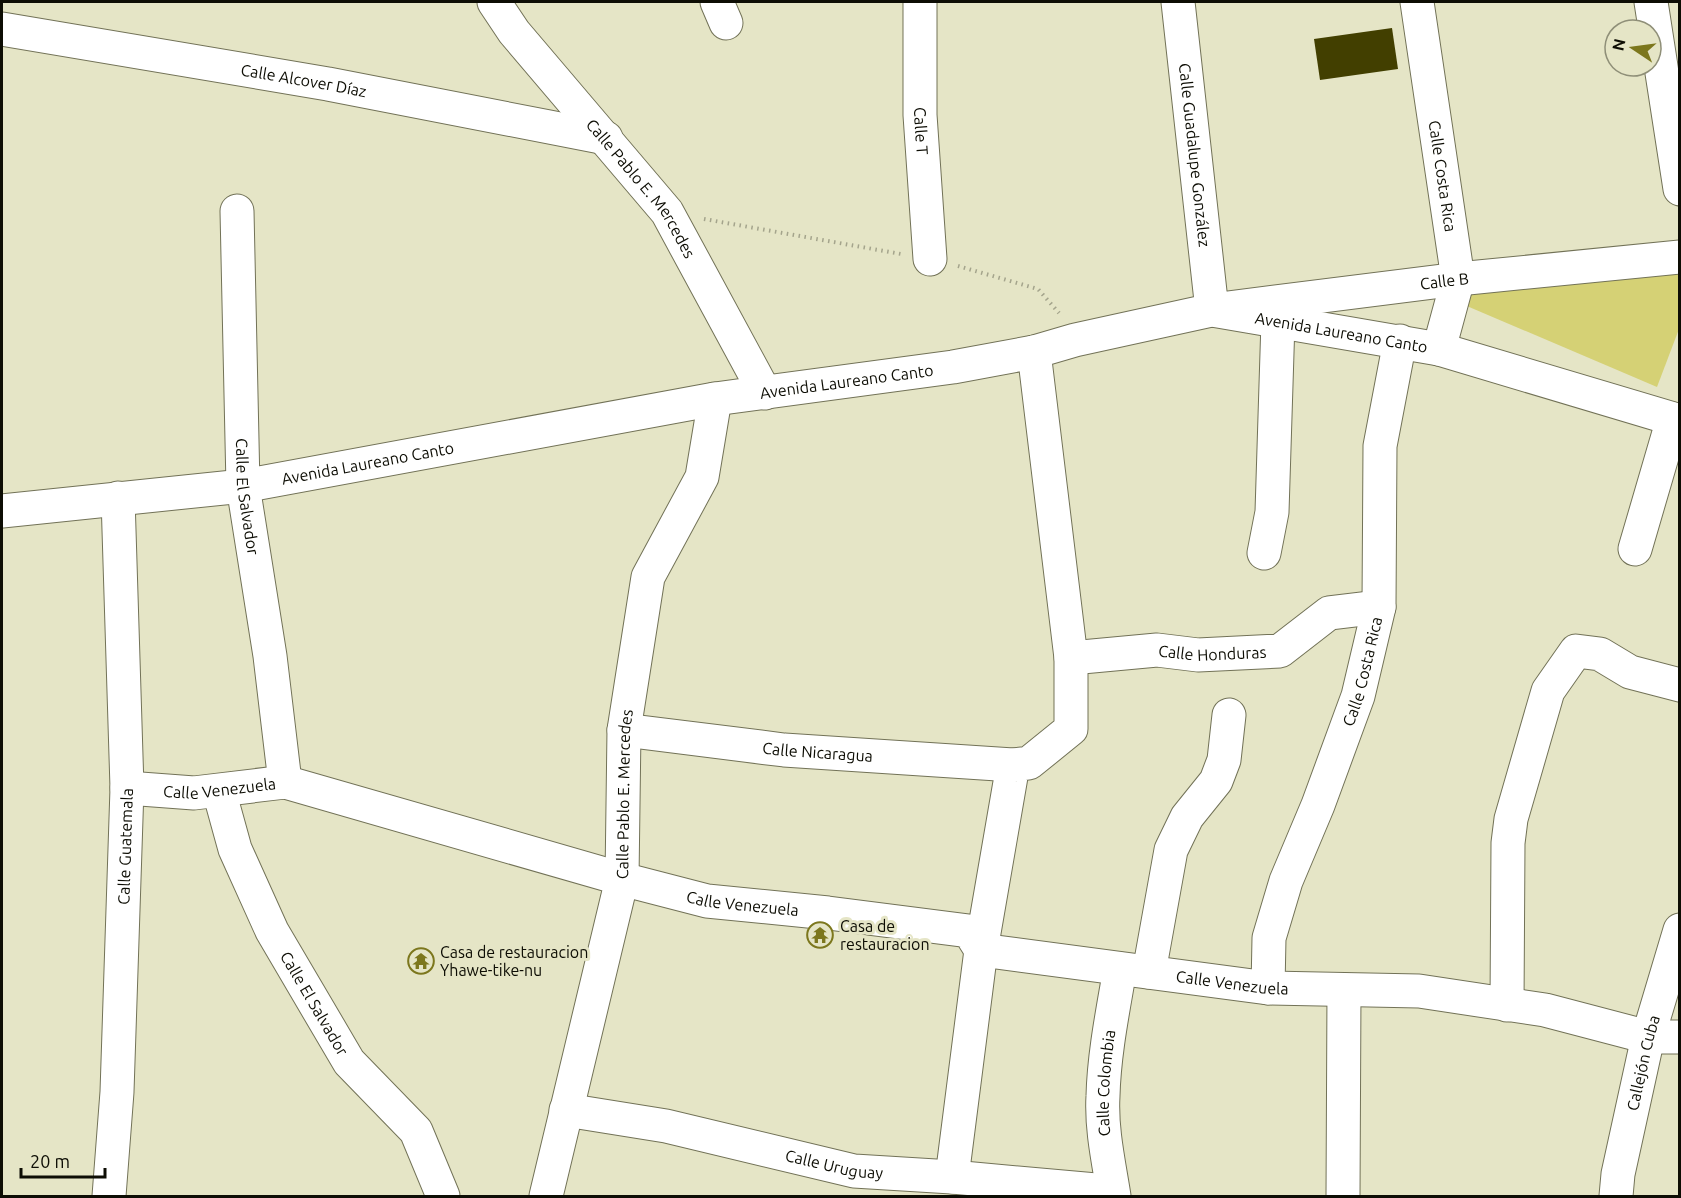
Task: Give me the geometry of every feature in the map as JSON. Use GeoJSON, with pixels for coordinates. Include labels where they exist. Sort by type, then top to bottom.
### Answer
{"type":"FeatureCollection","features":[{"type":"Feature","properties":{"kind":"street"},"geometry":{"type":"LineString","coordinates":[[474,2],[514,32]]}},
{"type":"Feature","properties":{"kind":"street","name":"Calle Pablo E. Mercedes"},"geometry":{"type":"LineString","coordinates":[[494,2],[514,32],[667,212],[765,393]]}},
{"type":"Feature","properties":{"kind":"street","name":"Calle T"},"geometry":{"type":"LineString","coordinates":[[920,2],[920,115],[930,259]]}},
{"type":"Feature","properties":{"kind":"street","name":"Calle Guadalupe González"},"geometry":{"type":"LineString","coordinates":[[1178,2],[1212,310]]}},
{"type":"Feature","properties":{"kind":"street","name":"Calle Costa Rica"},"geometry":{"type":"LineString","coordinates":[[1417,2],[1458,279],[1439,349]]}},
{"type":"Feature","properties":{"kind":"street"},"geometry":{"type":"LineString","coordinates":[[1651,2],[1680,189]]}},
{"type":"Feature","properties":{"kind":"street","name":"Calle Alcover Díaz"},"geometry":{"type":"LineString","coordinates":[[2,29],[328,84],[606,138]]}},
{"type":"Feature","properties":{"kind":"street","name":"Calle El Salvador"},"geometry":{"type":"LineString","coordinates":[[237,211],[243,486],[270,656],[285,782]]}},
{"type":"Feature","properties":{"kind":"street","name":"Calle B"},"geometry":{"type":"LineString","coordinates":[[1212,310],[1458,279],[1680,257]]}},
{"type":"Feature","properties":{"kind":"street","name":"Avenida Laureano Canto"},"geometry":{"type":"LineString","coordinates":[[2,511],[243,486],[715,399],[954,367],[1034,352],[1075,340],[1212,310],[1439,349],[1676,420]]}},
{"type":"Feature","properties":{"kind":"street"},"geometry":{"type":"LineString","coordinates":[[1264,553],[1272,512],[1278,321]]}},
{"type":"Feature","properties":{"kind":"street","name":"Calle Costa Rica"},"geometry":{"type":"LineString","coordinates":[[1268,988],[1269,938],[1286,881],[1318,805],[1358,696],[1378,607],[1380,446],[1400,341]]}},
{"type":"Feature","properties":{"kind":"street"},"geometry":{"type":"LineString","coordinates":[[952,1177],[981,950],[1013,765],[1029,763],[1071,729],[1071,658],[1034,352]]}},
{"type":"Feature","properties":{"kind":"street","name":"Calle Pablo E. Mercedes"},"geometry":{"type":"LineString","coordinates":[[546,1197],[622,879],[624,730],[648,577],[702,477],[715,399]]}},
{"type":"Feature","properties":{"kind":"street"},"geometry":{"type":"LineString","coordinates":[[1635,549],[1676,420]]}},
{"type":"Feature","properties":{"kind":"street","name":"Calle Guatemala"},"geometry":{"type":"LineString","coordinates":[[109,1197],[117,1092],[127,788],[118,498]]}},
{"type":"Feature","properties":{"kind":"street","name":"Calle Honduras"},"geometry":{"type":"LineString","coordinates":[[1071,658],[1157,650],[1198,655],[1280,651],[1329,613],[1378,607]]}},
{"type":"Feature","properties":{"kind":"street"},"geometry":{"type":"LineString","coordinates":[[1507,1005],[1508,843],[1511,819],[1548,691],[1576,651],[1600,654],[1630,672],[1680,685]]}},
{"type":"Feature","properties":{"kind":"street","name":"Calle Colombia"},"geometry":{"type":"LineString","coordinates":[[1114,1197],[1107,1150],[1103,1097],[1112,1016],[1135,970],[1171,850],[1187,817],[1216,781],[1224,760],[1229,715]]}},
{"type":"Feature","properties":{"kind":"street","name":"Calle Nicaragua"},"geometry":{"type":"LineString","coordinates":[[624,730],[784,750],[1013,765]]}},
{"type":"Feature","properties":{"kind":"street","name":"Calle Venezuela"},"geometry":{"type":"LineString","coordinates":[[127,788],[194,793],[285,782],[706,901],[828,913],[969,931],[981,950],[1268,988],[1419,991],[1545,1010],[1664,1037]]}},
{"type":"Feature","properties":{"kind":"street","name":"Calle El Salvador"},"geometry":{"type":"LineString","coordinates":[[219,791],[235,849],[272,931],[349,1062],[416,1131],[443,1197]]}},
{"type":"Feature","properties":{"kind":"street","name":"Callejón Cuba"},"geometry":{"type":"LineString","coordinates":[[1616,1197],[1618,1174],[1664,1037],[1680,930]]}},
{"type":"Feature","properties":{"kind":"street"},"geometry":{"type":"LineString","coordinates":[[1343,1197],[1344,990]]}},
{"type":"Feature","properties":{"kind":"street","name":"Calle Uruguay"},"geometry":{"type":"LineString","coordinates":[[566,1110],[666,1126],[854,1171],[1096,1190],[1106,1197]]}},
{"type":"Feature","properties":{"kind":"path"},"geometry":{"type":"LineString","coordinates":[[667,212],[930,259],[996,275],[1038,289],[1058,311],[1075,340]]}},
{"type":"Feature","properties":{"kind":"shaded area"},"geometry":{"type":"Polygon","coordinates":[[[1679,264],[1679,329],[1657,387],[1441,295],[1679,264]]]}},
{"type":"Feature","properties":{"kind":"building"},"geometry":{"type":"Polygon","coordinates":[[[1392,28],[1398,69],[1320,80],[1314,39],[1392,28]]]}},
{"type":"Feature","properties":{"kind":"place","name":"Casa de restauracion"},"geometry":{"type":"Point","coordinates":[820,935]}},
{"type":"Feature","properties":{"kind":"place","name":"Casa de restauracion Yhawe-tike-nu"},"geometry":{"type":"Point","coordinates":[421,961]}}]}
